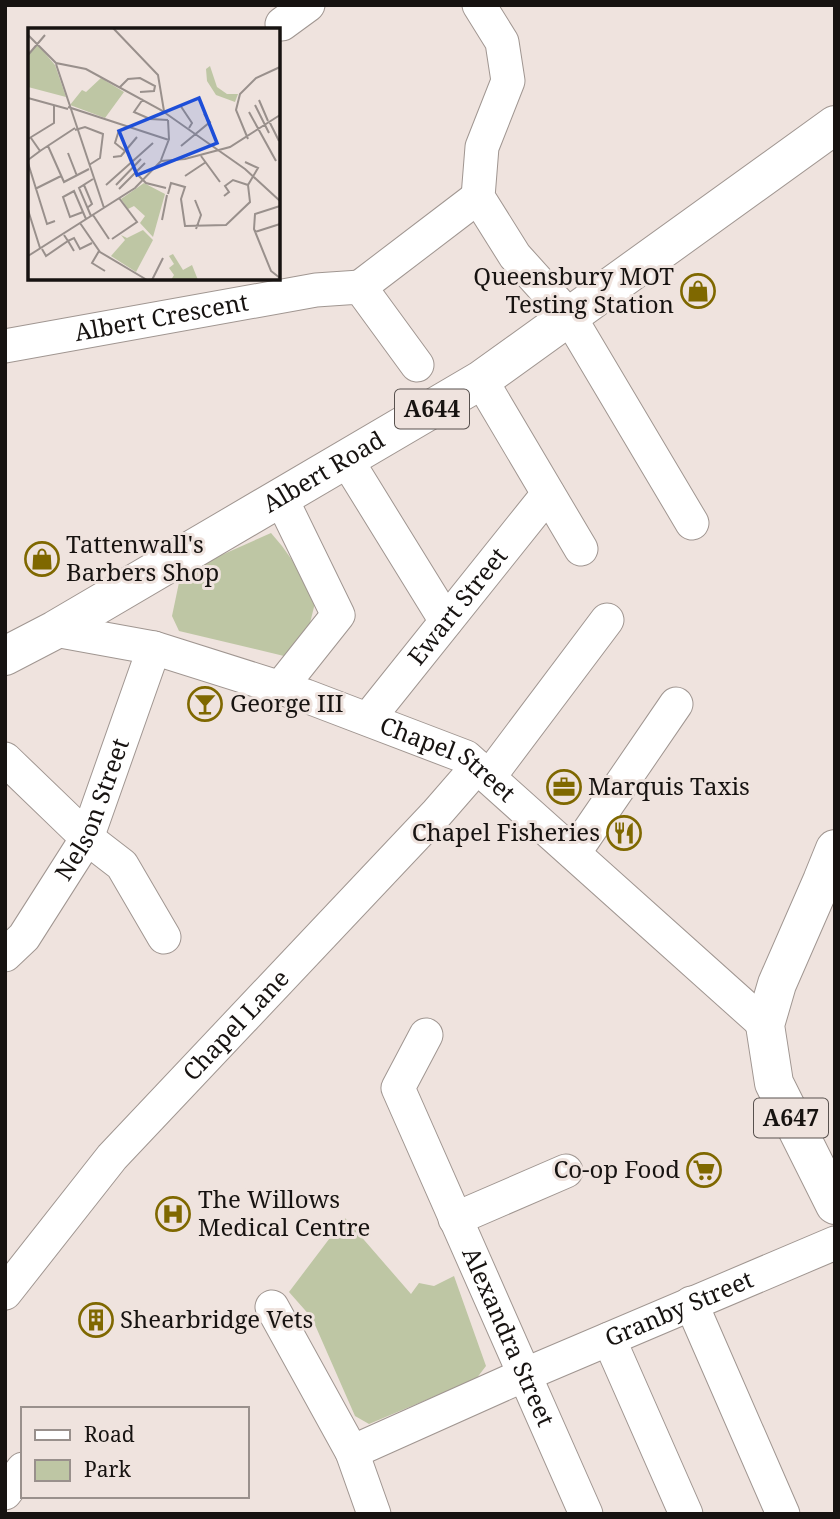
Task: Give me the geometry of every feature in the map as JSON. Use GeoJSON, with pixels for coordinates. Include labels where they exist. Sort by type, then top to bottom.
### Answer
{"type":"FeatureCollection","features":[{"type":"Feature","properties":{"kind":"main road","name":"Albert Road"},"geometry":{"type":"LineString","coordinates":[[6,655],[55,630],[481,380],[835,125]]}},
{"type":"Feature","properties":{"kind":"main road","name":"A647"},"geometry":{"type":"LineString","coordinates":[[832,1189],[774,1083],[765,1025],[777,984],[835,849]]}},
{"type":"Feature","properties":{"kind":"street"},"geometry":{"type":"LineString","coordinates":[[480,5],[502,42],[508,82],[482,147],[478,197],[515,256],[569,316],[692,523]]}},
{"type":"Feature","properties":{"kind":"street"},"geometry":{"type":"LineString","coordinates":[[417,365],[360,287],[478,197]]}},
{"type":"Feature","properties":{"kind":"street","name":"Albert Crescent"},"geometry":{"type":"LineString","coordinates":[[5,346],[316,290],[360,287]]}},
{"type":"Feature","properties":{"kind":"street"},"geometry":{"type":"LineString","coordinates":[[481,380],[581,549]]}},
{"type":"Feature","properties":{"kind":"street"},"geometry":{"type":"LineString","coordinates":[[346,459],[446,621]]}},
{"type":"Feature","properties":{"kind":"street","name":"Ewart Street"},"geometry":{"type":"LineString","coordinates":[[368,719],[548,494]]}},
{"type":"Feature","properties":{"kind":"street"},"geometry":{"type":"LineString","coordinates":[[280,688],[338,615],[281,498]]}},
{"type":"Feature","properties":{"kind":"street","name":"Chapel Lane"},"geometry":{"type":"LineString","coordinates":[[5,1293],[112,1157],[437,813],[483,772],[607,620]]}},
{"type":"Feature","properties":{"kind":"street","name":"Chapel Street"},"geometry":{"type":"LineString","coordinates":[[55,630],[154,649],[280,688],[467,757],[765,1025]]}},
{"type":"Feature","properties":{"kind":"street","name":"Nelson Street"},"geometry":{"type":"LineString","coordinates":[[5,955],[24,937],[87,838],[154,649]]}},
{"type":"Feature","properties":{"kind":"street"},"geometry":{"type":"LineString","coordinates":[[574,853],[676,704]]}},
{"type":"Feature","properties":{"kind":"street"},"geometry":{"type":"LineString","coordinates":[[5,759],[87,838],[122,865],[164,937]]}},
{"type":"Feature","properties":{"kind":"street","name":"Alexandra Street"},"geometry":{"type":"LineString","coordinates":[[426,1035],[398,1088],[586,1514]]}},
{"type":"Feature","properties":{"kind":"street"},"geometry":{"type":"LineString","coordinates":[[456,1219],[566,1171]]}},
{"type":"Feature","properties":{"kind":"street","name":"Granby Street"},"geometry":{"type":"LineString","coordinates":[[352,1452],[524,1375],[835,1243]]}},
{"type":"Feature","properties":{"kind":"street"},"geometry":{"type":"LineString","coordinates":[[691,1303],[783,1514]]}},
{"type":"Feature","properties":{"kind":"street"},"geometry":{"type":"LineString","coordinates":[[272,1307],[352,1452],[374,1514]]}},
{"type":"Feature","properties":{"kind":"street"},"geometry":{"type":"LineString","coordinates":[[609,1339],[686,1514]]}},
{"type":"Feature","properties":{"kind":"street"},"geometry":{"type":"LineString","coordinates":[[5,1493],[21,1472]]}},
{"type":"Feature","properties":{"kind":"green space"},"geometry":{"type":"Polygon","coordinates":[[[271,533],[317,595],[308,631],[284,656],[179,631],[172,616],[181,573],[271,533]]]}},
{"type":"Feature","properties":{"kind":"green space"},"geometry":{"type":"Polygon","coordinates":[[[345,1218],[411,1294],[419,1283],[434,1286],[454,1276],[486,1366],[476,1379],[369,1424],[355,1416],[312,1318],[289,1292],[345,1218]]]}},
{"type":"Feature","properties":{"kind":"place","name":"Queensbury MOT Testing Station"},"geometry":{"type":"Point","coordinates":[698,291]}},
{"type":"Feature","properties":{"kind":"place","name":"Tattenwall's Barbers Shop"},"geometry":{"type":"Point","coordinates":[42,559]}},
{"type":"Feature","properties":{"kind":"place","name":"George III"},"geometry":{"type":"Point","coordinates":[205,704]}},
{"type":"Feature","properties":{"kind":"place","name":"Marquis Taxis"},"geometry":{"type":"Point","coordinates":[564,787]}},
{"type":"Feature","properties":{"kind":"place","name":"Chapel Fisheries"},"geometry":{"type":"Point","coordinates":[624,833]}},
{"type":"Feature","properties":{"kind":"place","name":"Co-op Food"},"geometry":{"type":"Point","coordinates":[704,1170]}},
{"type":"Feature","properties":{"kind":"place","name":"The Willows Medical Centre"},"geometry":{"type":"Point","coordinates":[173,1214]}},
{"type":"Feature","properties":{"kind":"place","name":"Shearbridge Vets"},"geometry":{"type":"Point","coordinates":[96,1320]}}]}
